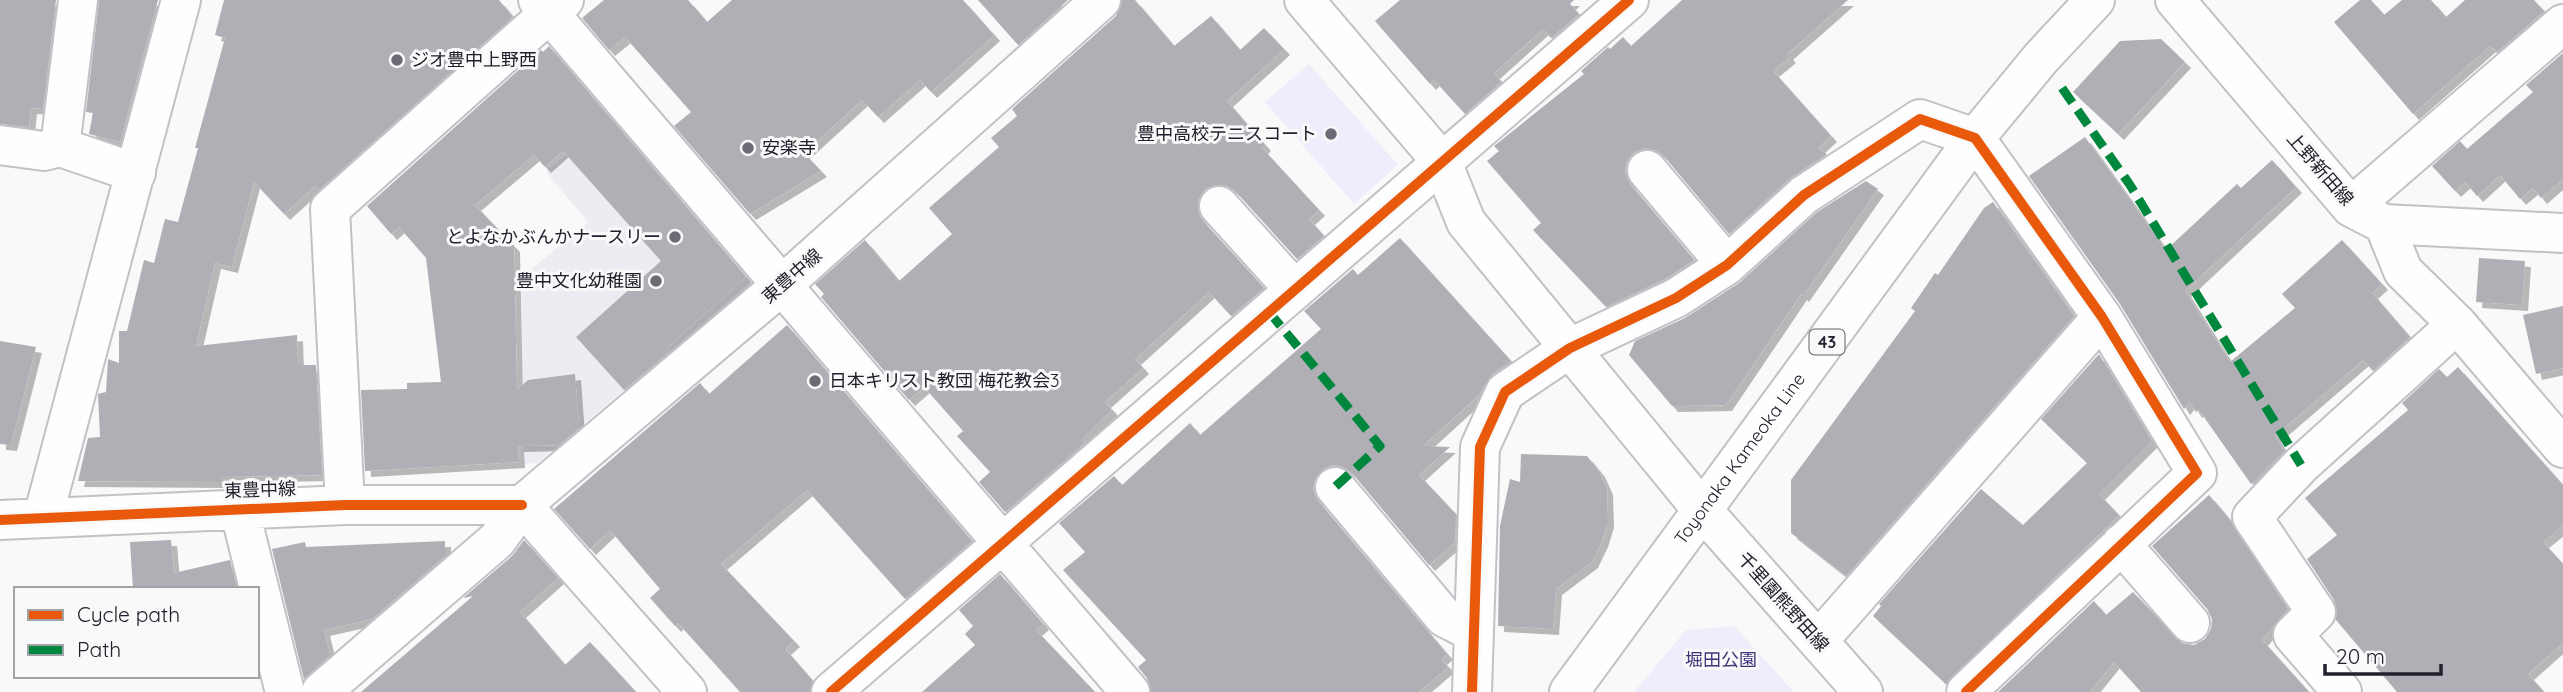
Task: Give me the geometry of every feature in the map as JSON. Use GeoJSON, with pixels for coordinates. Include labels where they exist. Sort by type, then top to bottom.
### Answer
{"type":"FeatureCollection","features":[{"type":"Feature","properties":{"kind":"street"},"geometry":{"type":"LineString","coordinates":[[60,147],[78,0]]}},
{"type":"Feature","properties":{"kind":"street"},"geometry":{"type":"LineString","coordinates":[[43,517],[181,0]]}},
{"type":"Feature","properties":{"kind":"street","name":"東豊中線"},"geometry":{"type":"LineString","coordinates":[[0,520],[239,508],[522,505],[782,285],[1101,0]]}},
{"type":"Feature","properties":{"kind":"street","name":"千里園熊野田線"},"geometry":{"type":"LineString","coordinates":[[1304,0],[1442,162],[1466,222],[1704,512],[1863,692]]}},
{"type":"Feature","properties":{"kind":"street","name":"Toyonaka Kameoka Line"},"geometry":{"type":"LineString","coordinates":[[1569,692],[1704,512],[1975,138],[2041,58],[2095,0]]}},
{"type":"Feature","properties":{"kind":"street","name":"上野新田線"},"geometry":{"type":"LineString","coordinates":[[2175,0],[2368,215],[2403,271],[2547,406],[2563,448]]}},
{"type":"Feature","properties":{"kind":"street"},"geometry":{"type":"LineString","coordinates":[[345,505],[330,209],[550,4],[782,285],[1130,692]]}},
{"type":"Feature","properties":{"kind":"street"},"geometry":{"type":"LineString","coordinates":[[831,692],[1442,162],[1606,7]]}},
{"type":"Feature","properties":{"kind":"street"},"geometry":{"type":"LineString","coordinates":[[2368,215],[2563,24]]}},
{"type":"Feature","properties":{"kind":"street"},"geometry":{"type":"LineString","coordinates":[[1472,692],[1480,447],[1505,392],[1570,348],[1676,298],[1727,265],[1804,195],[1920,119],[1975,138],[2102,317],[2197,473],[1966,692]]}},
{"type":"Feature","properties":{"kind":"street"},"geometry":{"type":"LineString","coordinates":[[0,145],[44,151],[60,147],[136,173]]}},
{"type":"Feature","properties":{"kind":"street"},"geometry":{"type":"LineString","coordinates":[[1647,170],[1727,265]]}},
{"type":"Feature","properties":{"kind":"street"},"geometry":{"type":"LineString","coordinates":[[1219,206],[1295,290]]}},
{"type":"Feature","properties":{"kind":"street"},"geometry":{"type":"LineString","coordinates":[[2368,215],[2563,233]]}},
{"type":"Feature","properties":{"kind":"street"},"geometry":{"type":"LineString","coordinates":[[1818,641],[2102,317]]}},
{"type":"Feature","properties":{"kind":"street"},"geometry":{"type":"LineString","coordinates":[[2342,692],[2293,635],[2316,612],[2252,517],[2301,465],[2457,324]]}},
{"type":"Feature","properties":{"kind":"street"},"geometry":{"type":"LineString","coordinates":[[1335,487],[1444,617],[1473,632]]}},
{"type":"Feature","properties":{"kind":"street"},"geometry":{"type":"LineString","coordinates":[[321,692],[497,540],[522,505],[687,692]]}},
{"type":"Feature","properties":{"kind":"street"},"geometry":{"type":"LineString","coordinates":[[239,508],[259,587]]}},
{"type":"Feature","properties":{"kind":"street"},"geometry":{"type":"LineString","coordinates":[[2122,544],[2190,623]]}},
{"type":"Feature","properties":{"kind":"street"},"geometry":{"type":"LineString","coordinates":[[259,588],[285,692]]}},
{"type":"Feature","properties":{"kind":"shaded area"},"geometry":{"type":"Polygon","coordinates":[[[619,110],[759,275],[538,463],[524,464],[521,278],[588,222],[546,172],[619,110]]]}},
{"type":"Feature","properties":{"kind":"green space","name":"豊中高校テニスコート"},"geometry":{"type":"Polygon","coordinates":[[[1309,64],[1398,165],[1354,204],[1265,102],[1309,64]]]}},
{"type":"Feature","properties":{"kind":"green space","name":"堀田公園"},"geometry":{"type":"Polygon","coordinates":[[[1734,626],[1794,692],[1634,692],[1686,630],[1734,626]]]}},
{"type":"Feature","properties":{"kind":"building"},"geometry":{"type":"Polygon","coordinates":[[[0,0],[56,0],[43,109],[31,108],[29,127],[0,124],[0,0]]]}},
{"type":"Feature","properties":{"kind":"building"},"geometry":{"type":"Polygon","coordinates":[[[99,0],[158,0],[120,142],[89,134],[93,113],[86,112],[99,0]]]}},
{"type":"Feature","properties":{"kind":"building"},"geometry":{"type":"Polygon","coordinates":[[[224,0],[499,0],[513,17],[319,190],[315,186],[284,214],[254,182],[232,267],[215,263],[196,346],[297,335],[298,365],[316,365],[322,475],[221,477],[221,482],[78,481],[88,438],[100,437],[98,394],[106,392],[108,359],[119,363],[119,331],[127,331],[144,260],[154,263],[165,219],[178,222],[225,38],[215,35],[224,0]]]}},
{"type":"Feature","properties":{"kind":"building"},"geometry":{"type":"Polygon","coordinates":[[[604,0],[688,0],[707,22],[732,0],[963,0],[994,35],[931,92],[920,80],[878,117],[862,100],[804,153],[821,171],[750,214],[674,126],[691,112],[625,37],[609,50],[582,18],[604,0]]]}},
{"type":"Feature","properties":{"kind":"building"},"geometry":{"type":"Polygon","coordinates":[[[978,0],[1068,0],[1018,45],[978,0]]]}},
{"type":"Feature","properties":{"kind":"building"},"geometry":{"type":"Polygon","coordinates":[[[1122,0],[1135,0],[1174,46],[1211,16],[1240,50],[1264,28],[1284,49],[1227,101],[1265,145],[1262,148],[1319,210],[1309,219],[1324,236],[1297,259],[1235,191],[1226,185],[1205,189],[1198,200],[1198,211],[1202,220],[1264,288],[1231,316],[1209,292],[1135,359],[1143,368],[1105,402],[1112,410],[1082,440],[1085,443],[1005,512],[979,482],[990,472],[957,436],[963,431],[924,387],[909,400],[821,297],[824,294],[815,284],[865,240],[899,281],[952,234],[929,208],[999,147],[991,138],[1017,116],[1012,109],[1116,16],[1122,0]]]}},
{"type":"Feature","properties":{"kind":"building"},"geometry":{"type":"Polygon","coordinates":[[[1400,0],[1574,0],[1570,4],[1579,14],[1551,38],[1543,29],[1494,73],[1501,82],[1465,114],[1434,80],[1430,84],[1375,21],[1400,0]]]}},
{"type":"Feature","properties":{"kind":"building"},"geometry":{"type":"Polygon","coordinates":[[[1682,0],[1848,0],[1787,54],[1790,57],[1773,71],[1831,136],[1818,148],[1827,154],[1789,179],[1729,234],[1663,155],[1644,148],[1633,153],[1626,163],[1625,173],[1630,184],[1694,260],[1665,279],[1606,307],[1533,230],[1541,223],[1487,161],[1499,151],[1494,146],[1584,74],[1581,71],[1608,47],[1610,49],[1623,37],[1631,46],[1682,0]]]}},
{"type":"Feature","properties":{"kind":"building"},"geometry":{"type":"Polygon","coordinates":[[[2360,0],[2371,0],[2384,15],[2402,0],[2431,0],[2446,17],[2465,0],[2534,0],[2544,11],[2497,52],[2490,46],[2413,114],[2334,22],[2360,0]]]}},
{"type":"Feature","properties":{"kind":"building"},"geometry":{"type":"Polygon","coordinates":[[[2161,39],[2185,62],[2118,134],[2073,92],[2120,41],[2161,39]]]}},
{"type":"Feature","properties":{"kind":"building"},"geometry":{"type":"Polygon","coordinates":[[[549,46],[746,277],[667,348],[670,351],[624,390],[576,337],[661,261],[563,151],[545,167],[534,155],[475,205],[514,246],[517,390],[528,380],[575,374],[579,428],[559,445],[518,446],[519,462],[365,471],[361,390],[407,389],[407,383],[441,382],[426,258],[399,227],[391,234],[367,206],[541,50],[543,52],[549,46]]]}},
{"type":"Feature","properties":{"kind":"building"},"geometry":{"type":"Polygon","coordinates":[[[2563,53],[2563,179],[2541,198],[2533,188],[2520,199],[2500,175],[2477,196],[2465,182],[2455,191],[2432,166],[2460,141],[2467,149],[2533,92],[2526,85],[2563,53]]]}},
{"type":"Feature","properties":{"kind":"building"},"geometry":{"type":"Polygon","coordinates":[[[2085,137],[2166,250],[2237,184],[2241,188],[2272,160],[2296,187],[2185,291],[2230,362],[2295,308],[2282,294],[2342,240],[2382,284],[2372,293],[2410,337],[2373,371],[2363,360],[2275,436],[2284,451],[2251,484],[2199,410],[2196,412],[2190,402],[2184,409],[2120,304],[2029,176],[2085,137]]]}},
{"type":"Feature","properties":{"kind":"building"},"geometry":{"type":"Polygon","coordinates":[[[1866,181],[1878,189],[1803,296],[1801,294],[1726,405],[1672,406],[1629,355],[1635,341],[1685,318],[1739,283],[1817,212],[1866,181]]]}},
{"type":"Feature","properties":{"kind":"building"},"geometry":{"type":"Polygon","coordinates":[[[1993,202],[2074,316],[1846,576],[1791,533],[1791,480],[1915,311],[1911,308],[1935,273],[1938,275],[1984,208],[1993,202]]]}},
{"type":"Feature","properties":{"kind":"building"},"geometry":{"type":"Polygon","coordinates":[[[1400,238],[1511,361],[1492,374],[1479,395],[1423,446],[1450,447],[1419,475],[1456,514],[1455,542],[1429,565],[1352,473],[1343,467],[1332,465],[1322,470],[1315,479],[1313,490],[1318,501],[1447,654],[1441,659],[1448,667],[1419,692],[1151,692],[1147,678],[1138,667],[1146,660],[1063,570],[1085,552],[1059,523],[1114,476],[1122,485],[1190,423],[1200,435],[1321,329],[1304,311],[1353,269],[1358,275],[1400,238]]]}},
{"type":"Feature","properties":{"kind":"building"},"geometry":{"type":"Polygon","coordinates":[[[2479,258],[2525,261],[2522,305],[2476,302],[2479,258]]]}},
{"type":"Feature","properties":{"kind":"building"},"geometry":{"type":"Polygon","coordinates":[[[2563,306],[2563,368],[2536,374],[2523,315],[2563,306]]]}},
{"type":"Feature","properties":{"kind":"building"},"geometry":{"type":"Polygon","coordinates":[[[787,325],[972,541],[905,599],[807,490],[721,564],[794,641],[785,649],[813,681],[810,692],[740,692],[678,623],[675,626],[650,598],[660,589],[610,530],[590,549],[554,509],[700,383],[709,394],[787,325]]]}},
{"type":"Feature","properties":{"kind":"building"},"geometry":{"type":"Polygon","coordinates":[[[0,341],[36,347],[11,445],[0,444],[0,341]]]}},
{"type":"Feature","properties":{"kind":"building"},"geometry":{"type":"Polygon","coordinates":[[[2099,354],[2152,441],[2099,494],[2119,515],[1946,684],[1873,616],[1881,606],[1879,604],[1981,489],[2023,525],[2087,463],[2041,419],[2099,354]]]}},
{"type":"Feature","properties":{"kind":"building"},"geometry":{"type":"Polygon","coordinates":[[[2458,367],[2563,485],[2563,526],[2543,542],[2563,564],[2563,643],[2528,674],[2544,692],[2397,692],[2336,620],[2334,600],[2307,559],[2337,535],[2305,498],[2408,410],[2402,403],[2439,369],[2447,377],[2458,367]]]}},
{"type":"Feature","properties":{"kind":"building"},"geometry":{"type":"Polygon","coordinates":[[[1521,454],[1587,456],[1599,471],[1607,489],[1608,522],[1602,541],[1592,562],[1556,589],[1553,629],[1498,626],[1500,526],[1510,479],[1520,482],[1521,454]]]}},
{"type":"Feature","properties":{"kind":"building"},"geometry":{"type":"Polygon","coordinates":[[[2209,495],[2230,520],[2288,609],[2262,640],[2309,692],[2141,692],[2114,662],[2090,692],[1998,692],[2094,601],[2106,615],[2133,592],[2182,643],[2194,645],[2205,639],[2211,629],[2212,619],[2207,609],[2152,546],[2209,495]]]}},
{"type":"Feature","properties":{"kind":"building"},"geometry":{"type":"Polygon","coordinates":[[[171,540],[174,573],[230,560],[237,587],[133,587],[130,542],[171,540]]]}},
{"type":"Feature","properties":{"kind":"building"},"geometry":{"type":"Polygon","coordinates":[[[524,540],[558,578],[520,612],[565,665],[590,642],[636,692],[361,692],[473,596],[463,598],[512,556],[524,540]]]}},
{"type":"Feature","properties":{"kind":"building"},"geometry":{"type":"Polygon","coordinates":[[[445,541],[445,556],[372,619],[324,630],[330,655],[304,679],[272,549],[305,542],[306,547],[445,541]]]}},
{"type":"Feature","properties":{"kind":"building"},"geometry":{"type":"Polygon","coordinates":[[[1000,574],[1043,624],[1036,630],[1095,692],[922,692],[975,645],[965,634],[973,626],[959,610],[1000,574]]]}},
{"type":"Feature","properties":{"kind":"marked path"},"geometry":{"type":"LineString","coordinates":[[2062,88],[2130,185],[2301,465]]}},
{"type":"Feature","properties":{"kind":"marked path"},"geometry":{"type":"LineString","coordinates":[[1269,312],[1380,446],[1335,487]]}},
{"type":"Feature","properties":{"kind":"cycle path"},"geometry":{"type":"LineString","coordinates":[[831,692],[1629,0]]}},
{"type":"Feature","properties":{"kind":"cycle path"},"geometry":{"type":"LineString","coordinates":[[1472,692],[1480,447],[1505,392],[1570,348],[1676,298],[1727,265],[1804,195],[1920,119],[1975,138],[2102,317],[2197,473],[1966,692]]}},
{"type":"Feature","properties":{"kind":"cycle path"},"geometry":{"type":"LineString","coordinates":[[0,520],[345,505],[522,505]]}},
{"type":"Feature","properties":{"kind":"place","name":"ジオ豊中上野西"},"geometry":{"type":"Point","coordinates":[397,60]}},
{"type":"Feature","properties":{"kind":"place","name":"豊中高校テニスコート"},"geometry":{"type":"Point","coordinates":[1331,134]}},
{"type":"Feature","properties":{"kind":"place","name":"安楽寺"},"geometry":{"type":"Point","coordinates":[748,148]}},
{"type":"Feature","properties":{"kind":"place","name":"とよなかぶんかナースリー"},"geometry":{"type":"Point","coordinates":[675,237]}},
{"type":"Feature","properties":{"kind":"place","name":"豊中文化幼稚園"},"geometry":{"type":"Point","coordinates":[656,281]}},
{"type":"Feature","properties":{"kind":"place","name":"日本キリスト教団 梅花教会3"},"geometry":{"type":"Point","coordinates":[815,381]}}]}
